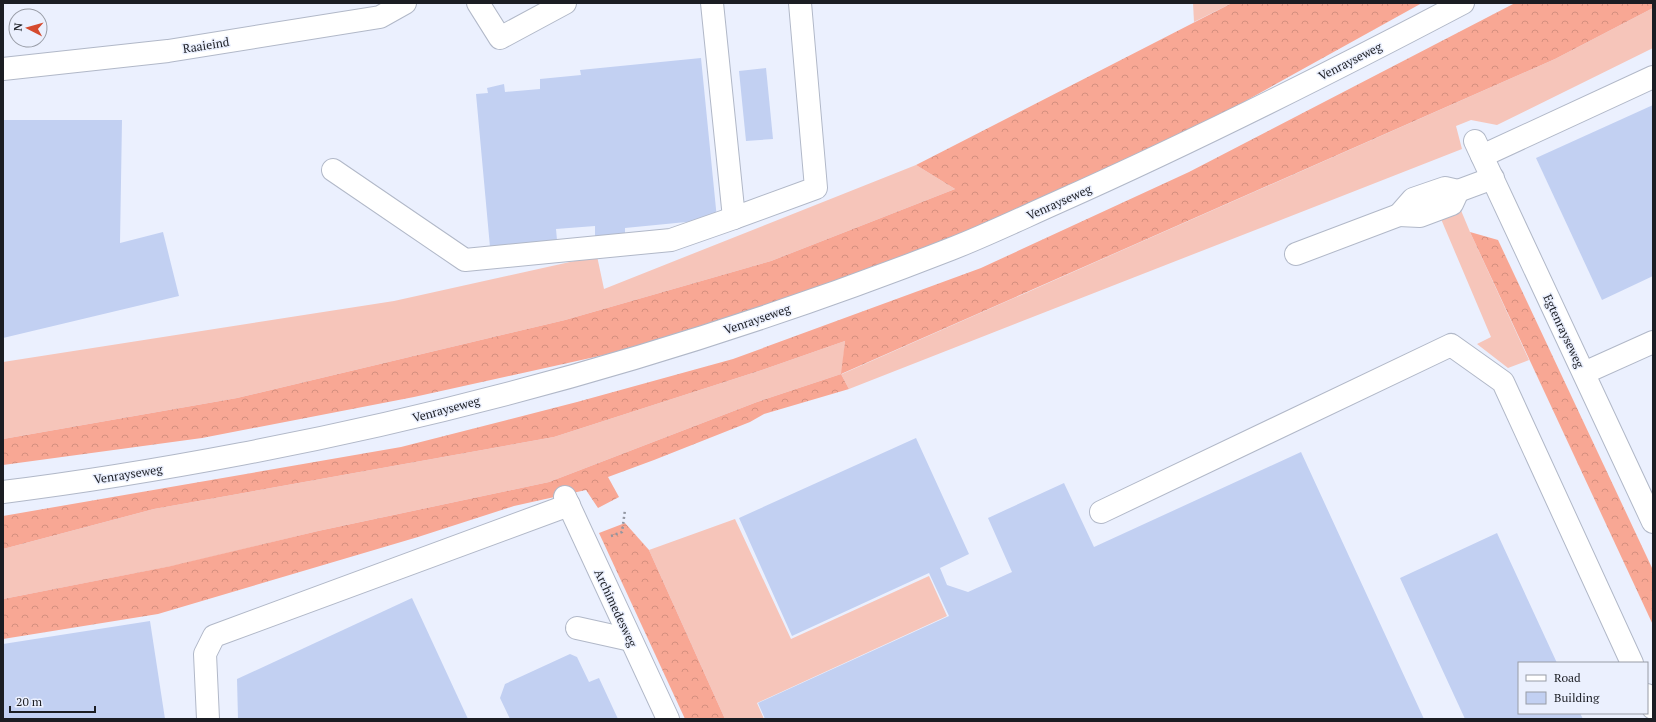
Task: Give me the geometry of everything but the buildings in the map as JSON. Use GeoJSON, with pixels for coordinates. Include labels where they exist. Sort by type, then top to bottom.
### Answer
{"type":"FeatureCollection","features":[{"type":"Feature","properties":{"kind":"main road","name":"Raaieind"},"geometry":{"type":"LineString","coordinates":[[3,69],[168,51],[380,17],[405,3]]}},
{"type":"Feature","properties":{"kind":"main road"},"geometry":{"type":"LineString","coordinates":[[478,3],[500,38],[565,3]]}},
{"type":"Feature","properties":{"kind":"main road"},"geometry":{"type":"LineString","coordinates":[[712,3],[734,218]]}},
{"type":"Feature","properties":{"kind":"main road"},"geometry":{"type":"LineString","coordinates":[[334,170],[465,260],[671,240],[734,218],[816,188],[800,3]]}},
{"type":"Feature","properties":{"kind":"main road","name":"Venrayseweg"},"geometry":{"type":"LineString","coordinates":[[3,492],[178,466],[308,441],[413,418],[642,356],[767,317],[954,248],[1138,166],[1269,104],[1463,3]]}},
{"type":"Feature","properties":{"kind":"main road","name":"Egtenrayseweg"},"geometry":{"type":"LineString","coordinates":[[1653,77],[1479,148],[1653,522]]}},
{"type":"Feature","properties":{"kind":"main road"},"geometry":{"type":"LineString","coordinates":[[1296,254],[1399,215],[1414,199],[1445,188],[1458,191],[1493,178]]}},
{"type":"Feature","properties":{"kind":"main road"},"geometry":{"type":"LineString","coordinates":[[1584,373],[1653,342]]}},
{"type":"Feature","properties":{"kind":"main road"},"geometry":{"type":"LineString","coordinates":[[1101,512],[1451,345],[1503,382],[1632,662]]}},
{"type":"Feature","properties":{"kind":"main road","name":"Archimedesweg"},"geometry":{"type":"LineString","coordinates":[[208,719],[205,654],[214,636],[567,501],[668,719]]}},
{"type":"Feature","properties":{"kind":"main road"},"geometry":{"type":"LineString","coordinates":[[577,628],[631,640]]}},
{"type":"Feature","properties":{"kind":"main road"},"geometry":{"type":"LineString","coordinates":[[1648,697],[1653,708]]}},
{"type":"Feature","properties":{"kind":"path"},"geometry":{"type":"LineString","coordinates":[[609,537],[622,532],[625,510]]}},
{"type":"Feature","properties":{"kind":"shaded area"},"geometry":{"type":"Polygon","coordinates":[[[1193,3],[1232,3],[1194,22],[1193,3]]]}},
{"type":"Feature","properties":{"kind":"shaded area"},"geometry":{"type":"Polygon","coordinates":[[[1653,8],[1653,48],[1497,125],[1471,120],[1456,126],[1462,149],[849,389],[841,374],[757,402],[549,482],[318,531],[177,565],[3,599],[3,549],[154,509],[554,437],[762,370],[845,341],[842,374],[1555,59],[1653,8]]]}},
{"type":"Feature","properties":{"kind":"shaded area"},"geometry":{"type":"Polygon","coordinates":[[[916,165],[955,189],[771,261],[565,320],[237,398],[3,439],[3,362],[394,301],[597,256],[604,289],[916,165]]]}},
{"type":"Feature","properties":{"kind":"shaded area"},"geometry":{"type":"Polygon","coordinates":[[[1460,208],[1529,360],[1508,368],[1477,344],[1491,337],[1441,219],[1460,208]]]}},
{"type":"Feature","properties":{"kind":"shaded area"},"geometry":{"type":"Polygon","coordinates":[[[735,519],[791,639],[929,576],[947,616],[757,703],[764,719],[725,719],[649,550],[735,519]]]}},
{"type":"Feature","properties":{"kind":"green space"},"geometry":{"type":"Polygon","coordinates":[[[1232,3],[1422,3],[1222,114],[1072,188],[909,255],[710,326],[613,353],[414,397],[202,438],[3,465],[3,439],[237,398],[565,320],[771,261],[955,189],[916,165],[1232,3]]]}},
{"type":"Feature","properties":{"kind":"green space"},"geometry":{"type":"Polygon","coordinates":[[[1515,3],[1653,3],[1653,8],[1555,59],[841,374],[845,341],[762,370],[554,437],[154,509],[3,549],[3,516],[401,447],[577,402],[733,359],[981,268],[1189,172],[1515,3]]]}},
{"type":"Feature","properties":{"kind":"green space"},"geometry":{"type":"Polygon","coordinates":[[[1470,232],[1498,240],[1653,570],[1653,625],[1470,232]]]}},
{"type":"Feature","properties":{"kind":"green space"},"geometry":{"type":"Polygon","coordinates":[[[841,374],[849,389],[764,414],[750,422],[608,477],[619,497],[598,508],[586,490],[514,506],[418,537],[158,614],[3,639],[3,599],[171,566],[318,531],[549,482],[757,402],[841,374]]]}},
{"type":"Feature","properties":{"kind":"green space"},"geometry":{"type":"Polygon","coordinates":[[[625,523],[649,550],[725,719],[685,719],[599,533],[625,523]]]}}]}
